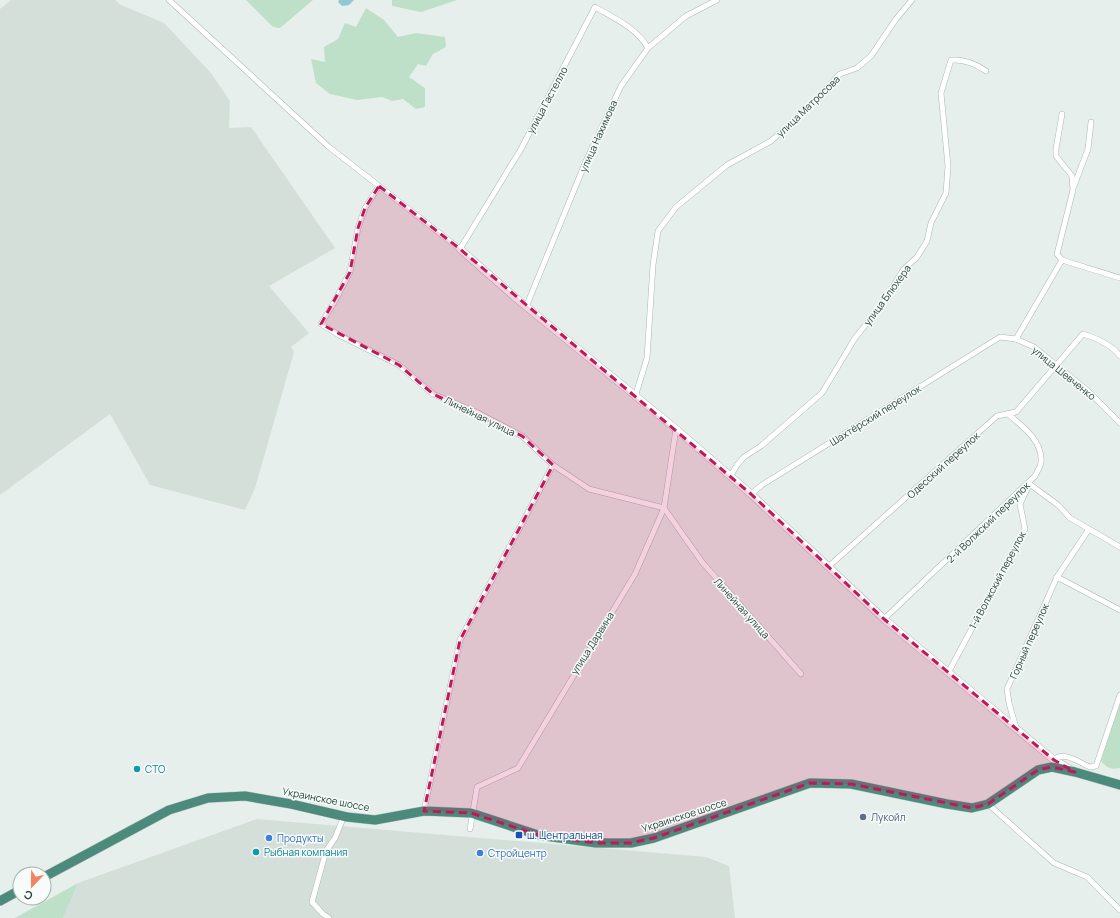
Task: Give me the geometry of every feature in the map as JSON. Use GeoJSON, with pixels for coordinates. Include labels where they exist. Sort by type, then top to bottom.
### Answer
{"type":"FeatureCollection","features":[{"type":"Feature","properties":{"kind":"highway","name":"Украинское шоссе"},"geometry":{"type":"LineString","coordinates":[[52,873],[169,810],[208,798],[245,796],[291,804],[344,816],[375,820],[424,811],[471,813],[538,835],[596,844],[631,842],[654,838],[810,783],[851,784],[972,808],[988,804],[1038,770],[1052,767],[1075,772],[1120,786]]}},
{"type":"Feature","properties":{"kind":"highway"},"geometry":{"type":"LineString","coordinates":[[0,901],[12,894]]}},
{"type":"Feature","properties":{"kind":"street"},"geometry":{"type":"LineString","coordinates":[[169,0],[329,147],[460,249],[526,307],[676,430],[751,494],[828,568],[855,590],[884,618],[1054,760],[1075,772]]}},
{"type":"Feature","properties":{"kind":"street","name":"улица Нахимова"},"geometry":{"type":"LineString","coordinates":[[526,307],[586,161],[621,86],[648,48],[686,16],[717,0]]}},
{"type":"Feature","properties":{"kind":"street","name":"улица Матросова"},"geometry":{"type":"LineString","coordinates":[[635,397],[647,358],[653,265],[658,232],[676,207],[721,169],[771,141],[810,106],[840,74],[857,68],[871,56],[896,19],[912,1]]}},
{"type":"Feature","properties":{"kind":"street","name":"улица Гастелло"},"geometry":{"type":"LineString","coordinates":[[460,249],[521,149],[595,7],[625,24],[643,38],[648,48]]}},
{"type":"Feature","properties":{"kind":"street","name":"улица Блюхера"},"geometry":{"type":"LineString","coordinates":[[730,477],[744,457],[761,446],[822,393],[855,338],[883,303],[903,270],[917,256],[927,241],[931,223],[946,193],[948,166],[941,93],[951,60],[960,59],[976,64],[986,71]]}},
{"type":"Feature","properties":{"kind":"street"},"geometry":{"type":"LineString","coordinates":[[1062,114],[1056,156],[1072,176],[1072,188]]}},
{"type":"Feature","properties":{"kind":"street"},"geometry":{"type":"LineString","coordinates":[[1091,122],[1088,149],[1072,188],[1057,254],[1062,260],[1120,278]]}},
{"type":"Feature","properties":{"kind":"street","name":"Линейная улица"},"geometry":{"type":"LineString","coordinates":[[379,186],[365,208],[358,228],[350,272],[321,324],[339,335],[399,365],[433,394],[476,412],[522,436],[553,465],[589,489],[664,508],[702,562],[801,674]]}},
{"type":"Feature","properties":{"kind":"street"},"geometry":{"type":"LineString","coordinates":[[1016,339],[1062,260]]}},
{"type":"Feature","properties":{"kind":"street","name":"Одесский переулок"},"geometry":{"type":"LineString","coordinates":[[828,568],[997,416],[1016,412],[1083,334],[1096,338],[1117,352],[1120,356]]}},
{"type":"Feature","properties":{"kind":"street","name":"улица Шевченко"},"geometry":{"type":"LineString","coordinates":[[1000,337],[1016,339],[1034,347],[1088,391],[1120,424]]}},
{"type":"Feature","properties":{"kind":"street","name":"Шахтёрский переулок"},"geometry":{"type":"LineString","coordinates":[[751,494],[762,485],[1000,337]]}},
{"type":"Feature","properties":{"kind":"street","name":"2-й Волжский переулок"},"geometry":{"type":"LineString","coordinates":[[884,618],[1029,484],[1035,476],[1042,462],[1039,448],[1030,432],[1008,414]]}},
{"type":"Feature","properties":{"kind":"street","name":"улица Дарвина"},"geometry":{"type":"LineString","coordinates":[[470,829],[471,813],[477,787],[518,768],[635,574],[664,508],[676,430]]}},
{"type":"Feature","properties":{"kind":"street"},"geometry":{"type":"LineString","coordinates":[[424,811],[460,640],[553,465]]}},
{"type":"Feature","properties":{"kind":"street"},"geometry":{"type":"LineString","coordinates":[[1029,484],[1058,504],[1070,518],[1120,547]]}},
{"type":"Feature","properties":{"kind":"street","name":"1-й Волжский переулок"},"geometry":{"type":"LineString","coordinates":[[948,672],[1025,530],[1020,504],[1029,484]]}},
{"type":"Feature","properties":{"kind":"street","name":"Горный переулок"},"geometry":{"type":"LineString","coordinates":[[1016,729],[1009,703],[1007,688],[1057,577],[1089,529]]}},
{"type":"Feature","properties":{"kind":"street"},"geometry":{"type":"LineString","coordinates":[[1057,577],[1120,610]]}},
{"type":"Feature","properties":{"kind":"street"},"geometry":{"type":"LineString","coordinates":[[1054,760],[1059,756],[1064,756],[1090,767],[1096,766],[1120,696]]}},
{"type":"Feature","properties":{"kind":"street"},"geometry":{"type":"LineString","coordinates":[[988,804],[1054,863],[1087,877],[1120,910]]}},
{"type":"Feature","properties":{"kind":"street"},"geometry":{"type":"LineString","coordinates":[[329,918],[312,902],[326,851],[335,838],[344,816]]}},
{"type":"Feature","properties":{"kind":"highlighted area"},"geometry":{"type":"Polygon","coordinates":[[[379,186],[460,249],[751,494],[884,619],[1054,760],[1075,772],[1052,767],[1038,770],[988,804],[972,808],[851,784],[810,783],[654,838],[631,843],[596,843],[538,835],[471,813],[424,811],[460,640],[553,465],[522,436],[433,394],[399,365],[321,324],[350,272],[358,228],[365,208],[379,186]]]}},
{"type":"Feature","properties":{"kind":"shaded area"},"geometry":{"type":"Polygon","coordinates":[[[11,0],[115,0],[121,5],[164,23],[211,73],[230,101],[229,128],[251,127],[335,248],[269,286],[309,333],[291,347],[294,352],[255,488],[245,510],[150,485],[110,414],[0,495],[0,9],[11,0]]]}},
{"type":"Feature","properties":{"kind":"shaded area"},"geometry":{"type":"Polygon","coordinates":[[[257,819],[706,857],[729,866],[735,918],[63,918],[78,883],[257,819]]]}},
{"type":"Feature","properties":{"kind":"green space"},"geometry":{"type":"Polygon","coordinates":[[[246,0],[313,0],[280,28],[273,27],[246,0]]]}},
{"type":"Feature","properties":{"kind":"green space"},"geometry":{"type":"Polygon","coordinates":[[[392,0],[457,0],[421,12],[392,6],[392,0]]]}},
{"type":"Feature","properties":{"kind":"green space"},"geometry":{"type":"Polygon","coordinates":[[[366,8],[384,20],[398,37],[416,33],[445,37],[446,47],[433,54],[426,66],[418,64],[409,77],[425,88],[425,107],[416,109],[403,99],[392,101],[382,97],[357,100],[330,94],[316,83],[311,59],[325,62],[324,47],[338,39],[345,23],[356,27],[366,8]]]}},
{"type":"Feature","properties":{"kind":"green space"},"geometry":{"type":"Polygon","coordinates":[[[1120,703],[1120,768],[1112,769],[1107,767],[1101,761],[1120,703]]]}},
{"type":"Feature","properties":{"kind":"green space"},"geometry":{"type":"Polygon","coordinates":[[[78,883],[63,918],[15,918],[37,906],[52,906],[52,897],[78,883]]]}},
{"type":"Feature","properties":{"kind":"water"},"geometry":{"type":"Polygon","coordinates":[[[339,0],[354,0],[349,5],[342,6],[338,2],[339,0]]]}},
{"type":"Feature","properties":{"kind":"place","name":"СТО"},"geometry":{"type":"Point","coordinates":[137,769]}},
{"type":"Feature","properties":{"kind":"place","name":"Лукойл"},"geometry":{"type":"Point","coordinates":[863,817]}},
{"type":"Feature","properties":{"kind":"place","name":"ш. Центральная"},"geometry":{"type":"Point","coordinates":[519,835]}},
{"type":"Feature","properties":{"kind":"place","name":"Продукты"},"geometry":{"type":"Point","coordinates":[269,838]}},
{"type":"Feature","properties":{"kind":"place","name":"Рыбная компания"},"geometry":{"type":"Point","coordinates":[256,852]}},
{"type":"Feature","properties":{"kind":"place","name":"Стройцентр"},"geometry":{"type":"Point","coordinates":[480,853]}}]}
